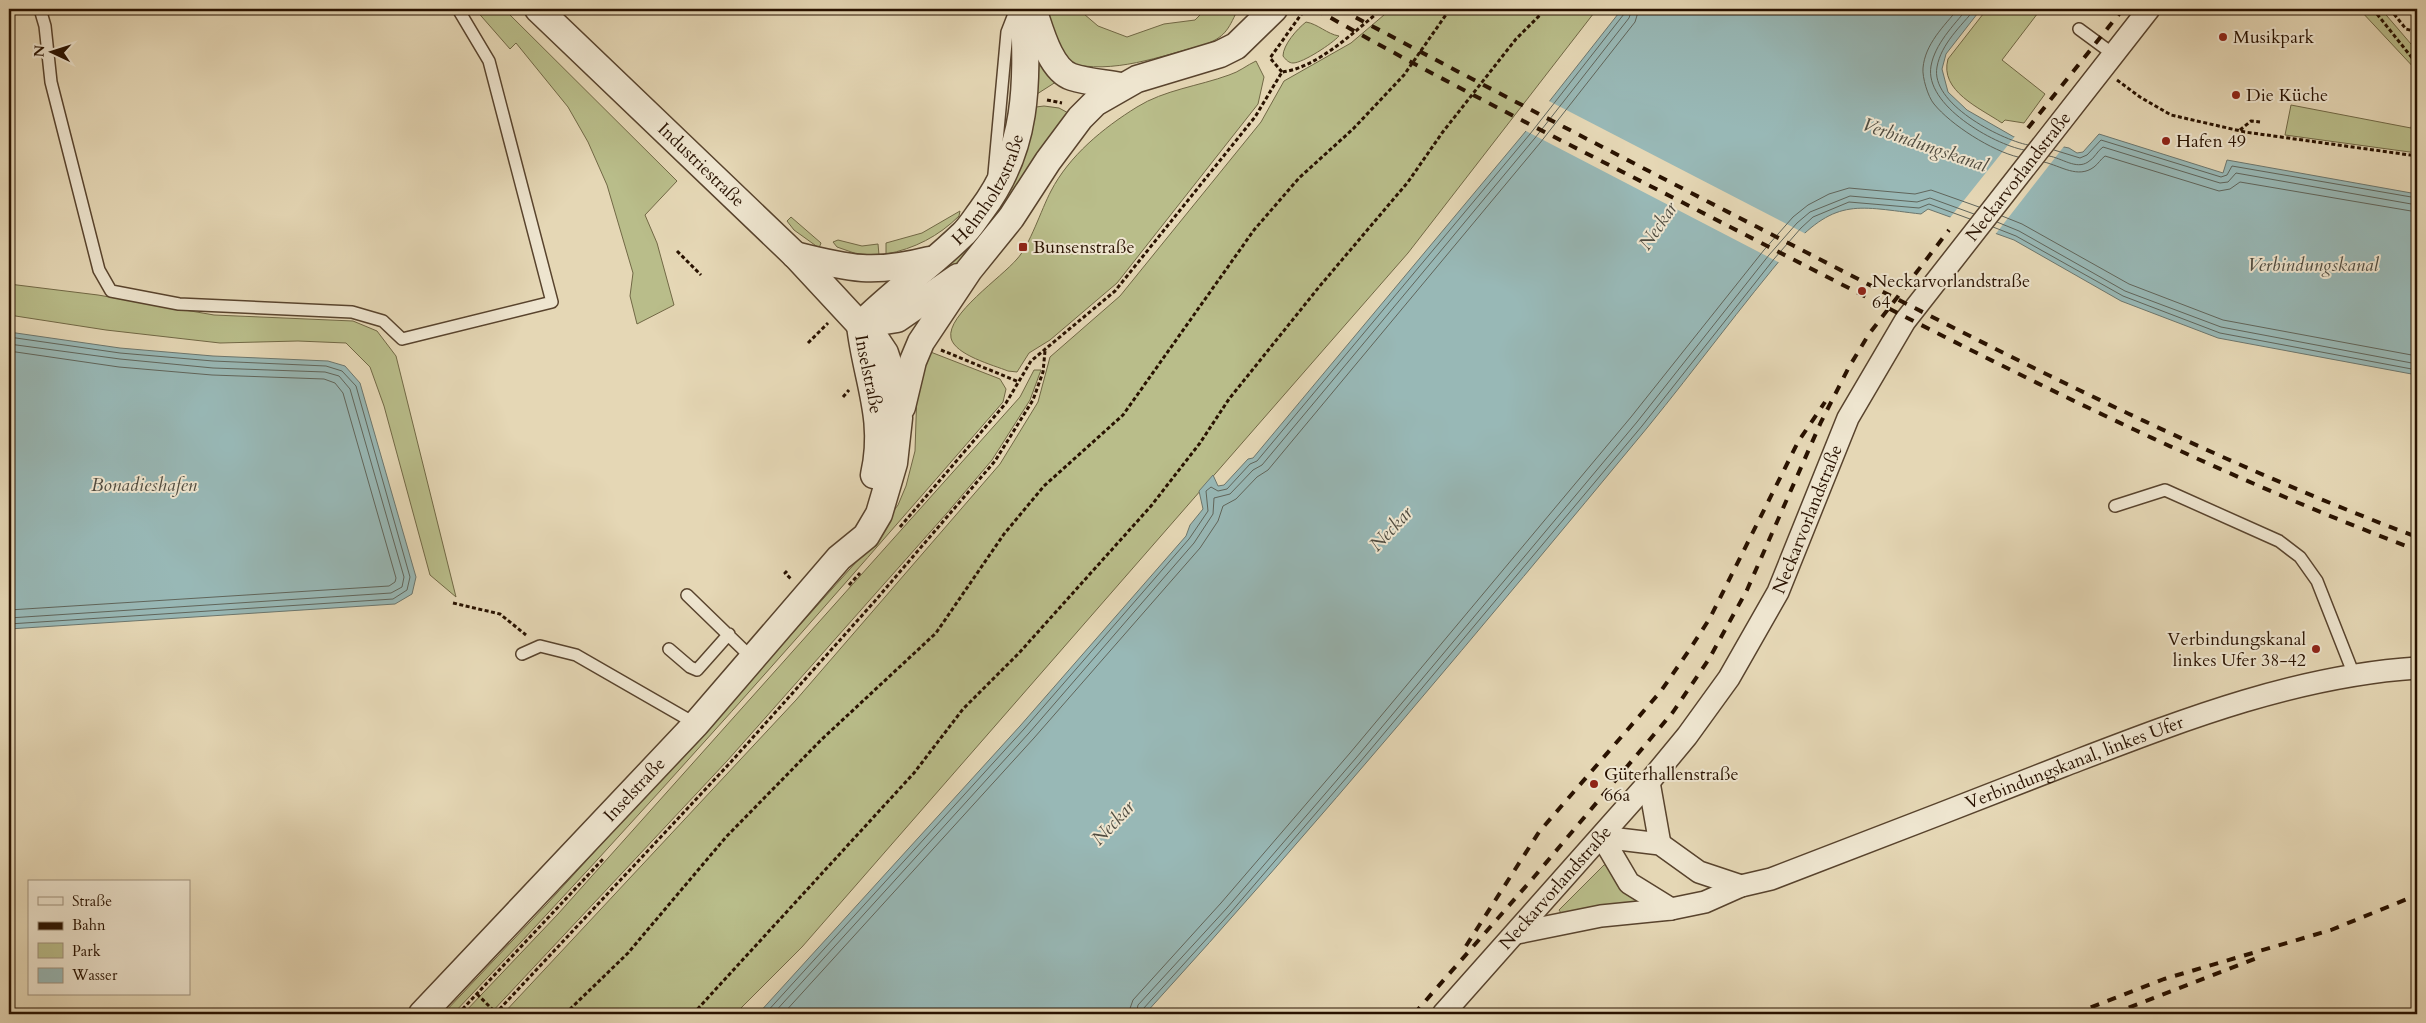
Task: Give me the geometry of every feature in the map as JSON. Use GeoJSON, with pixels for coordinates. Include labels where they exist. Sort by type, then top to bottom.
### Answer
{"type":"FeatureCollection","features":[{"type":"Feature","properties":{"kind":"street","name":"Helmholtzstraße"},"geometry":{"type":"LineString","coordinates":[[860,326],[885,300],[964,234],[992,196],[1014,152],[1024,106],[1026,72],[1024,9]]}},
{"type":"Feature","properties":{"kind":"street"},"geometry":{"type":"LineString","coordinates":[[1033,9],[1044,41],[1058,69],[1070,77],[1121,86]]}},
{"type":"Feature","properties":{"kind":"street"},"geometry":{"type":"LineString","coordinates":[[899,418],[913,361],[921,342],[969,270],[1011,218],[1048,161],[1080,118],[1095,103],[1121,86],[1173,66],[1220,54],[1236,46],[1274,9]]}},
{"type":"Feature","properties":{"kind":"street","name":"Neckarvorlandstraße"},"geometry":{"type":"LineString","coordinates":[[1443,1014],[1517,933],[1649,782],[1687,736],[1729,678],[1778,592],[1848,418],[1905,321],[2149,9]]}},
{"type":"Feature","properties":{"kind":"street","name":"Industriestraße"},"geometry":{"type":"LineString","coordinates":[[546,11],[795,255],[860,326]]}},
{"type":"Feature","properties":{"kind":"street"},"geometry":{"type":"LineString","coordinates":[[795,255],[870,270],[906,266],[933,260]]}},
{"type":"Feature","properties":{"kind":"street"},"geometry":{"type":"LineString","coordinates":[[860,326],[897,320],[969,270]]}},
{"type":"Feature","properties":{"kind":"street","name":"Inselstraße"},"geometry":{"type":"LineString","coordinates":[[422,1014],[696,724],[754,659],[839,558],[866,536],[880,514],[894,463],[899,418],[894,380],[885,353],[874,338],[860,326]]}},
{"type":"Feature","properties":{"kind":"street","name":"Inselstraße"},"geometry":{"type":"LineString","coordinates":[[839,558],[871,489],[879,440],[878,412],[873,384],[864,357],[860,326]]}},
{"type":"Feature","properties":{"kind":"street","name":"Verbindungskanal, linkes Ufer"},"geometry":{"type":"LineString","coordinates":[[1517,933],[1601,916],[1671,909],[1705,902],[1741,886],[1771,879],[2192,716],[2305,683],[2417,668]]}},
{"type":"Feature","properties":{"kind":"street"},"geometry":{"type":"LineString","coordinates":[[1649,782],[1660,844]]}},
{"type":"Feature","properties":{"kind":"street"},"geometry":{"type":"LineString","coordinates":[[1602,837],[1660,844],[1699,872],[1741,886]]}},
{"type":"Feature","properties":{"kind":"street"},"geometry":{"type":"LineString","coordinates":[[1602,837],[1629,883],[1671,909]]}},
{"type":"Feature","properties":{"kind":"lane"},"geometry":{"type":"LineString","coordinates":[[40,9],[45,26],[51,82],[99,270],[111,290],[179,304],[352,312],[383,321],[402,339],[552,302],[489,61],[458,9]]}},
{"type":"Feature","properties":{"kind":"lane"},"geometry":{"type":"LineString","coordinates":[[992,196],[1007,32],[1016,9]]}},
{"type":"Feature","properties":{"kind":"lane"},"geometry":{"type":"LineString","coordinates":[[2079,29],[2113,54]]}},
{"type":"Feature","properties":{"kind":"lane"},"geometry":{"type":"LineString","coordinates":[[2115,506],[2165,490],[2278,541],[2300,557],[2317,581],[2354,675]]}},
{"type":"Feature","properties":{"kind":"lane"},"geometry":{"type":"LineString","coordinates":[[687,595],[754,659]]}},
{"type":"Feature","properties":{"kind":"lane"},"geometry":{"type":"LineString","coordinates":[[669,649],[690,667],[697,670],[729,634]]}},
{"type":"Feature","properties":{"kind":"lane"},"geometry":{"type":"LineString","coordinates":[[522,654],[540,646],[576,655],[696,724]]}},
{"type":"Feature","properties":{"kind":"path"},"geometry":{"type":"LineString","coordinates":[[1282,72],[1270,58],[1305,9]]}},
{"type":"Feature","properties":{"kind":"path"},"geometry":{"type":"LineString","coordinates":[[934,347],[1019,382],[1031,361],[1115,291],[1255,117],[1282,72],[1307,64],[1332,49],[1382,9]]}},
{"type":"Feature","properties":{"kind":"path"},"geometry":{"type":"LineString","coordinates":[[565,1014],[628,953],[726,837],[821,740],[936,633],[1004,534],[1044,486],[1122,415],[1254,230],[1298,178],[1353,129],[1404,75],[1450,9]]}},
{"type":"Feature","properties":{"kind":"path"},"geometry":{"type":"LineString","coordinates":[[693,1014],[914,773],[964,709],[1019,653],[1151,506],[1200,444],[1229,399],[1319,287],[1408,182],[1442,133],[1516,39],[1546,9]]}},
{"type":"Feature","properties":{"kind":"path"},"geometry":{"type":"LineString","coordinates":[[2373,9],[2417,64]]}},
{"type":"Feature","properties":{"kind":"path"},"geometry":{"type":"LineString","coordinates":[[2390,9],[2406,29],[2417,32]]}},
{"type":"Feature","properties":{"kind":"path"},"geometry":{"type":"LineString","coordinates":[[2116,79],[2140,98],[2171,115],[2239,130],[2417,156]]}},
{"type":"Feature","properties":{"kind":"path"},"geometry":{"type":"LineString","coordinates":[[1044,100],[1057,100],[1070,107]]}},
{"type":"Feature","properties":{"kind":"path"},"geometry":{"type":"LineString","coordinates":[[2239,130],[2252,121],[2260,122]]}},
{"type":"Feature","properties":{"kind":"path"},"geometry":{"type":"LineString","coordinates":[[677,251],[701,275]]}},
{"type":"Feature","properties":{"kind":"path"},"geometry":{"type":"LineString","coordinates":[[808,343],[828,324]]}},
{"type":"Feature","properties":{"kind":"path"},"geometry":{"type":"LineString","coordinates":[[477,994],[496,1014],[730,763],[874,602],[995,461],[1033,400],[1044,372],[1045,350]]}},
{"type":"Feature","properties":{"kind":"path"},"geometry":{"type":"LineString","coordinates":[[787,571],[786,573],[791,579]]}},
{"type":"Feature","properties":{"kind":"path"},"geometry":{"type":"LineString","coordinates":[[453,603],[500,614],[540,646]]}},
{"type":"Feature","properties":{"kind":"green space"},"geometry":{"type":"Polygon","coordinates":[[[475,9],[504,9],[677,181],[645,215],[657,243],[674,305],[637,324],[630,296],[633,273],[607,185],[588,142],[568,107],[516,43],[510,49],[475,9]]]}},
{"type":"Feature","properties":{"kind":"green space"},"geometry":{"type":"Polygon","coordinates":[[[1048,9],[1082,9],[1084,14],[1098,26],[1127,37],[1164,24],[1195,20],[1206,9],[1236,9],[1237,11],[1225,32],[1217,39],[1204,45],[1136,63],[1102,67],[1068,63],[1051,29],[1048,9]]]}},
{"type":"Feature","properties":{"kind":"green space"},"geometry":{"type":"Polygon","coordinates":[[[1391,9],[1597,9],[1408,253],[802,947],[735,1014],[503,1014],[796,700],[1000,464],[1038,402],[1050,357],[1120,296],[1261,122],[1284,81],[1351,43],[1391,9]]]}},
{"type":"Feature","properties":{"kind":"green space"},"geometry":{"type":"Polygon","coordinates":[[[1987,9],[2041,9],[2002,60],[2045,94],[2024,123],[2005,120],[2002,123],[1963,97],[1950,80],[1947,70],[1948,59],[1987,9]]]}},
{"type":"Feature","properties":{"kind":"green space"},"geometry":{"type":"Polygon","coordinates":[[[2353,9],[2381,9],[2417,51],[2417,71],[2360,10],[2353,9]]]}},
{"type":"Feature","properties":{"kind":"green space"},"geometry":{"type":"Polygon","coordinates":[[[1306,22],[1339,36],[1310,56],[1298,62],[1290,62],[1283,56],[1285,47],[1306,22]]]}},
{"type":"Feature","properties":{"kind":"green space"},"geometry":{"type":"Polygon","coordinates":[[[1040,61],[1059,80],[1037,94],[1039,65],[1040,61]]]}},
{"type":"Feature","properties":{"kind":"green space"},"geometry":{"type":"Polygon","coordinates":[[[1256,61],[1264,77],[1258,104],[1117,283],[1050,340],[1029,353],[1017,372],[1008,371],[975,359],[954,344],[951,338],[952,329],[957,318],[1022,253],[1058,178],[1088,144],[1112,124],[1147,101],[1170,92],[1233,74],[1256,61]]]}},
{"type":"Feature","properties":{"kind":"green space"},"geometry":{"type":"Polygon","coordinates":[[[2417,97],[2417,153],[2285,135],[2291,105],[2411,128],[2417,97]]]}},
{"type":"Feature","properties":{"kind":"green space"},"geometry":{"type":"Polygon","coordinates":[[[1036,107],[1059,108],[1072,115],[968,260],[903,306],[933,277],[963,253],[1001,205],[1028,145],[1036,107]]]}},
{"type":"Feature","properties":{"kind":"green space"},"geometry":{"type":"Polygon","coordinates":[[[960,211],[959,216],[926,241],[886,254],[886,243],[922,233],[960,211]]]}},
{"type":"Feature","properties":{"kind":"green space"},"geometry":{"type":"Polygon","coordinates":[[[791,217],[821,243],[819,248],[794,230],[787,221],[791,217]]]}},
{"type":"Feature","properties":{"kind":"green space"},"geometry":{"type":"Polygon","coordinates":[[[838,240],[862,246],[878,244],[879,255],[857,254],[837,247],[833,242],[838,240]]]}},
{"type":"Feature","properties":{"kind":"green space"},"geometry":{"type":"Polygon","coordinates":[[[9,284],[98,295],[214,315],[353,321],[377,331],[396,356],[456,597],[430,575],[384,406],[370,367],[346,343],[298,341],[220,343],[106,330],[9,315],[9,284]]]}},
{"type":"Feature","properties":{"kind":"green space"},"geometry":{"type":"Polygon","coordinates":[[[928,351],[1000,379],[1006,389],[1003,402],[800,635],[663,788],[453,1014],[443,1014],[547,904],[858,560],[898,505],[906,486],[915,451],[917,390],[928,351]]]}},
{"type":"Feature","properties":{"kind":"green space"},"geometry":{"type":"Polygon","coordinates":[[[1034,370],[1041,370],[1030,400],[992,460],[947,513],[727,761],[490,1014],[463,1014],[558,914],[1020,397],[1034,370]]]}},
{"type":"Feature","properties":{"kind":"green space"},"geometry":{"type":"Polygon","coordinates":[[[1608,864],[1642,901],[1561,913],[1559,910],[1604,865],[1608,864]]]}},
{"type":"Feature","properties":{"kind":"water"},"geometry":{"type":"Polygon","coordinates":[[[1622,9],[1981,9],[1946,54],[1942,69],[1948,92],[1967,110],[2014,137],[2069,148],[2077,153],[2083,152],[2099,134],[2223,173],[2227,160],[2417,194],[2417,375],[2218,338],[2121,301],[2014,240],[1928,209],[1921,214],[1865,208],[1850,209],[1836,213],[1807,231],[1791,247],[1647,428],[1462,650],[1337,797],[1145,1014],[758,1014],[1020,726],[1186,536],[1190,525],[1203,509],[1199,491],[1213,475],[1218,486],[1224,485],[1248,459],[1253,458],[1526,131],[1622,9]]]}},
{"type":"Feature","properties":{"kind":"water","name":"Bonadieshafen"},"geometry":{"type":"Polygon","coordinates":[[[9,332],[120,348],[213,356],[328,361],[345,366],[360,383],[416,577],[412,594],[395,604],[9,629],[9,332]]]}},
{"type":"Feature","properties":{"kind":"pier"},"geometry":{"type":"Polygon","coordinates":[[[1547,100],[1806,234],[1780,263],[1524,130],[1547,100]]]}},
{"type":"Feature","properties":{"kind":"pier"},"geometry":{"type":"Polygon","coordinates":[[[2016,135],[2065,145],[1994,236],[1949,219],[2016,135]]]}},
{"type":"Feature","properties":{"kind":"railway"},"geometry":{"type":"LineString","coordinates":[[1315,9],[1484,100],[2008,369],[2251,483],[2417,550]]}},
{"type":"Feature","properties":{"kind":"railway"},"geometry":{"type":"LineString","coordinates":[[1340,9],[1899,300],[2118,409],[2266,476],[2417,537]]}},
{"type":"Feature","properties":{"kind":"railway"},"geometry":{"type":"LineString","coordinates":[[2028,128],[2123,9]]}},
{"type":"Feature","properties":{"kind":"railway"},"geometry":{"type":"LineString","coordinates":[[1414,1014],[1534,877],[1673,712],[1709,659],[1747,590],[1821,422],[1849,367],[1869,334],[1949,230]]}},
{"type":"Feature","properties":{"kind":"railway"},"geometry":{"type":"LineString","coordinates":[[1466,946],[1539,832],[1661,691],[1690,649],[1710,618],[1798,442],[1825,402]]}},
{"type":"Feature","properties":{"kind":"railway"},"geometry":{"type":"LineString","coordinates":[[2074,1014],[2164,979],[2331,930],[2417,895]]}},
{"type":"Feature","properties":{"kind":"railway"},"geometry":{"type":"LineString","coordinates":[[2112,1014],[2257,958]]}},
{"type":"Feature","properties":{"kind":"place","name":"Musikpark"},"geometry":{"type":"Point","coordinates":[2223,37]}},
{"type":"Feature","properties":{"kind":"place","name":"Die Küche"},"geometry":{"type":"Point","coordinates":[2236,95]}},
{"type":"Feature","properties":{"kind":"place","name":"Hafen 49"},"geometry":{"type":"Point","coordinates":[2166,141]}},
{"type":"Feature","properties":{"kind":"place","name":"Bunsenstraße"},"geometry":{"type":"Point","coordinates":[1023,247]}},
{"type":"Feature","properties":{"kind":"place","name":"Neckarvorlandstraße 64"},"geometry":{"type":"Point","coordinates":[1862,291]}},
{"type":"Feature","properties":{"kind":"place","name":"Verbindungskanal linkes Ufer 38-42"},"geometry":{"type":"Point","coordinates":[2316,649]}},
{"type":"Feature","properties":{"kind":"place","name":"Güterhallenstraße 66a"},"geometry":{"type":"Point","coordinates":[1594,784]}},
{"type":"Feature","properties":{"kind":"water label","name":"Verbindungskanal"},"geometry":{"type":"Point","coordinates":[1925,145]}},
{"type":"Feature","properties":{"kind":"water label","name":"Neckar"},"geometry":{"type":"Point","coordinates":[1658,226]}},
{"type":"Feature","properties":{"kind":"water label","name":"Verbindungskanal"},"geometry":{"type":"Point","coordinates":[2313,265]}},
{"type":"Feature","properties":{"kind":"water label","name":"Neckar"},"geometry":{"type":"Point","coordinates":[1391,529]}},
{"type":"Feature","properties":{"kind":"water label","name":"Neckar"},"geometry":{"type":"Point","coordinates":[1113,823]}}]}
